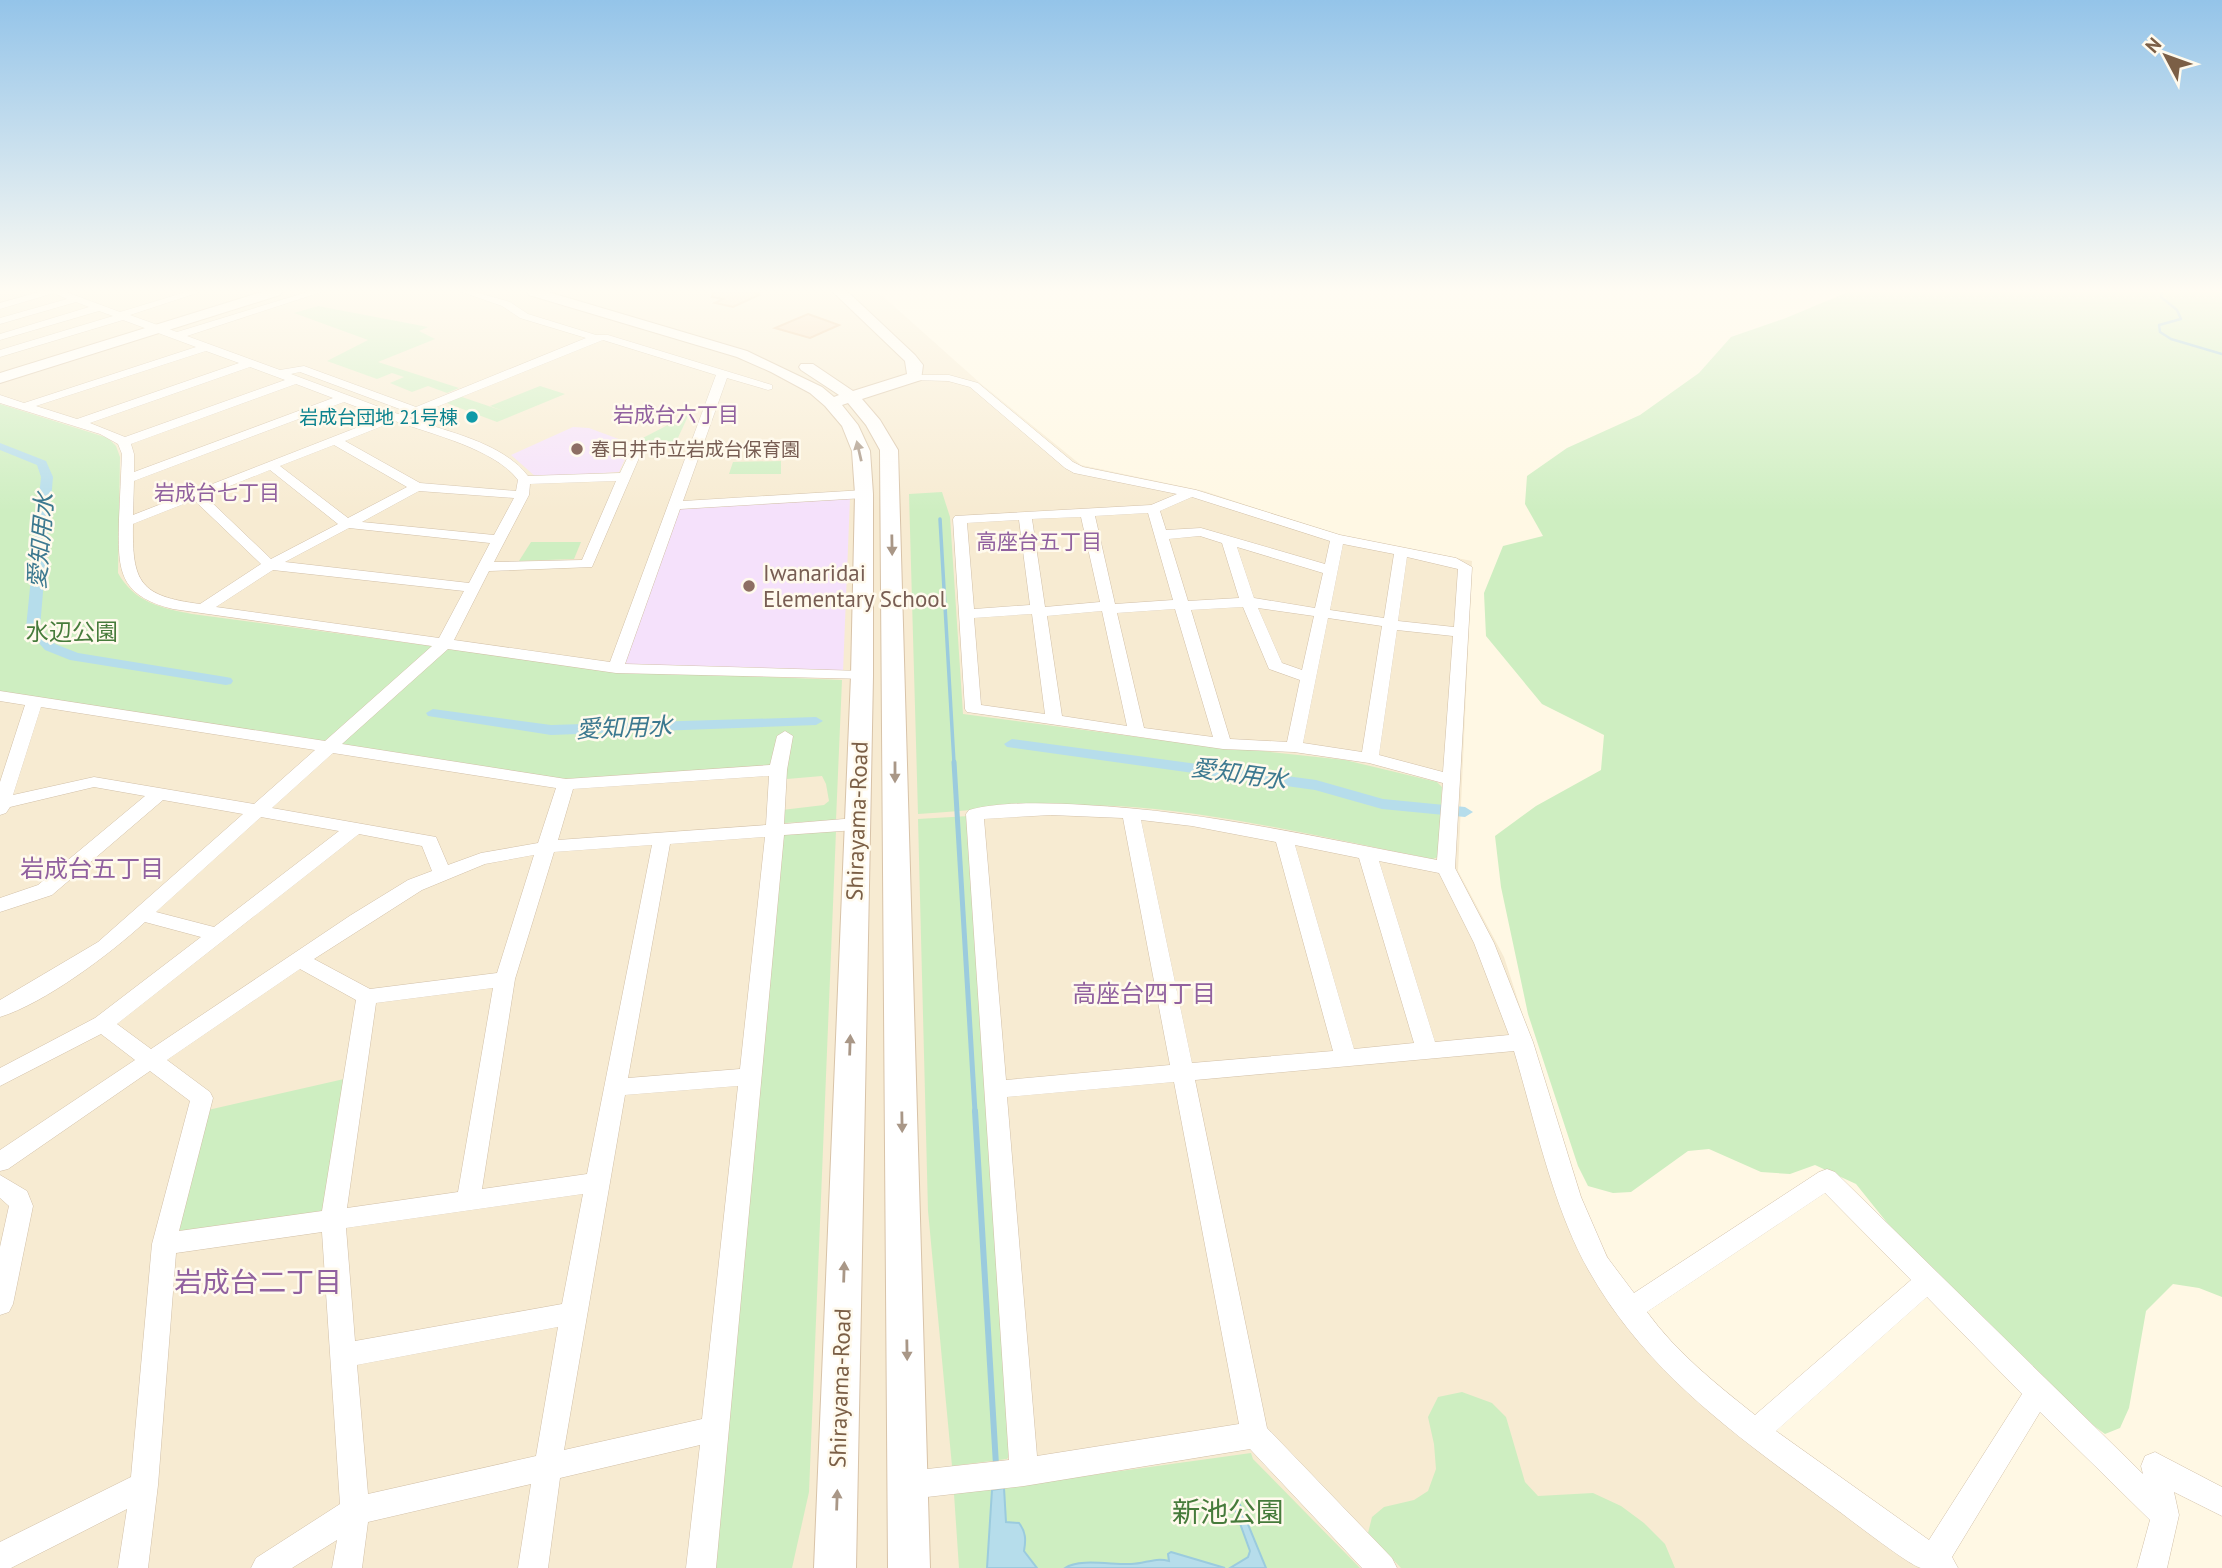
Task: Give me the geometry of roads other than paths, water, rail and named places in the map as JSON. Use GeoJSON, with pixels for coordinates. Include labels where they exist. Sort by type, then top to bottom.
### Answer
{"type":"FeatureCollection","features":[{"type":"Feature","properties":{"kind":"street"},"geometry":{"type":"LineString","coordinates":[[0,372],[23,365]]}},
{"type":"Feature","properties":{"kind":"street"},"geometry":{"type":"LineString","coordinates":[[0,378],[38,365]]}},
{"type":"Feature","properties":{"kind":"street"},"geometry":{"type":"LineString","coordinates":[[25,406],[150,365]]}},
{"type":"Feature","properties":{"kind":"street"},"geometry":{"type":"LineString","coordinates":[[77,423],[244,365]]}},
{"type":"Feature","properties":{"kind":"street"},"geometry":{"type":"LineString","coordinates":[[0,1009],[76,967],[105,947],[444,644],[523,488],[513,465],[503,458],[256,365]]}},
{"type":"Feature","properties":{"kind":"street"},"geometry":{"type":"LineString","coordinates":[[127,522],[529,365]]}},
{"type":"Feature","properties":{"kind":"street"},"geometry":{"type":"LineString","coordinates":[[691,365],[722,375],[738,376],[768,387]]}},
{"type":"Feature","properties":{"kind":"street","name":"Shirayama-Road"},"geometry":{"type":"LineString","coordinates":[[766,365],[842,400],[872,420],[889,450],[909,1568]]}},
{"type":"Feature","properties":{"kind":"street","name":"Shirayama-Road"},"geometry":{"type":"LineString","coordinates":[[800,365],[820,374],[842,400],[861,451],[864,494],[862,676],[835,1568]]}},
{"type":"Feature","properties":{"kind":"street"},"geometry":{"type":"LineString","coordinates":[[915,365],[915,377]]}},
{"type":"Feature","properties":{"kind":"street"},"geometry":{"type":"LineString","coordinates":[[280,374],[300,368],[416,411]]}},
{"type":"Feature","properties":{"kind":"street"},"geometry":{"type":"LineString","coordinates":[[616,668],[722,375]]}},
{"type":"Feature","properties":{"kind":"street"},"geometry":{"type":"LineString","coordinates":[[842,400],[915,377],[949,378],[974,385],[1069,465],[1079,470],[1192,493],[1337,539],[1456,562],[1465,567],[1446,868],[1484,943],[1522,1042],[1569,1197],[1598,1264],[1629,1310],[1667,1358],[1694,1383],[1755,1432],[1938,1564],[2038,1392]]}},
{"type":"Feature","properties":{"kind":"street"},"geometry":{"type":"LineString","coordinates":[[124,442],[296,380]]}},
{"type":"Feature","properties":{"kind":"street"},"geometry":{"type":"LineString","coordinates":[[128,479],[344,398]]}},
{"type":"Feature","properties":{"kind":"street"},"geometry":{"type":"LineString","coordinates":[[0,399],[104,431],[124,442],[128,454],[125,561],[130,579],[151,596],[173,605],[616,668],[862,676]]}},
{"type":"Feature","properties":{"kind":"street"},"geometry":{"type":"LineString","coordinates":[[335,440],[416,487]]}},
{"type":"Feature","properties":{"kind":"street"},"geometry":{"type":"LineString","coordinates":[[485,567],[587,564],[636,451]]}},
{"type":"Feature","properties":{"kind":"street"},"geometry":{"type":"LineString","coordinates":[[271,465],[347,524],[499,540]]}},
{"type":"Feature","properties":{"kind":"street"},"geometry":{"type":"LineString","coordinates":[[201,610],[270,565],[416,487],[523,488],[625,477]]}},
{"type":"Feature","properties":{"kind":"street"},"geometry":{"type":"LineString","coordinates":[[1192,493],[1153,509],[960,519],[974,709],[1223,744],[1294,747],[1370,758],[1451,780]]}},
{"type":"Feature","properties":{"kind":"street"},"geometry":{"type":"LineString","coordinates":[[676,505],[864,494]]}},
{"type":"Feature","properties":{"kind":"street"},"geometry":{"type":"LineString","coordinates":[[196,495],[270,565],[474,588]]}},
{"type":"Feature","properties":{"kind":"street"},"geometry":{"type":"LineString","coordinates":[[1153,509],[1223,744]]}},
{"type":"Feature","properties":{"kind":"street"},"geometry":{"type":"LineString","coordinates":[[1087,512],[1137,732]]}},
{"type":"Feature","properties":{"kind":"street"},"geometry":{"type":"LineString","coordinates":[[1025,515],[1054,720]]}},
{"type":"Feature","properties":{"kind":"street"},"geometry":{"type":"LineString","coordinates":[[1161,535],[1202,532],[1329,570]]}},
{"type":"Feature","properties":{"kind":"street"},"geometry":{"type":"LineString","coordinates":[[1294,747],[1337,539]]}},
{"type":"Feature","properties":{"kind":"street"},"geometry":{"type":"LineString","coordinates":[[1228,540],[1248,603],[1275,666],[1308,678]]}},
{"type":"Feature","properties":{"kind":"street"},"geometry":{"type":"LineString","coordinates":[[1370,758],[1401,551]]}},
{"type":"Feature","properties":{"kind":"street"},"geometry":{"type":"LineString","coordinates":[[967,614],[1248,603],[1460,632]]}},
{"type":"Feature","properties":{"kind":"street"},"geometry":{"type":"LineString","coordinates":[[0,696],[566,784],[778,770]]}},
{"type":"Feature","properties":{"kind":"street"},"geometry":{"type":"LineString","coordinates":[[1,806],[34,702]]}},
{"type":"Feature","properties":{"kind":"street"},"geometry":{"type":"LineString","coordinates":[[701,1568],[775,830],[778,770],[785,736]]}},
{"type":"Feature","properties":{"kind":"street"},"geometry":{"type":"LineString","coordinates":[[1,806],[94,782],[430,841],[442,874]]}},
{"type":"Feature","properties":{"kind":"street"},"geometry":{"type":"LineString","coordinates":[[468,1201],[505,979],[566,784]]}},
{"type":"Feature","properties":{"kind":"street"},"geometry":{"type":"LineString","coordinates":[[0,905],[45,890],[158,795]]}},
{"type":"Feature","properties":{"kind":"street"},"geometry":{"type":"LineString","coordinates":[[1024,1472],[975,814],[1051,809],[1131,813],[1192,820],[1446,868]]}},
{"type":"Feature","properties":{"kind":"street"},"geometry":{"type":"LineString","coordinates":[[1131,813],[1255,1435],[1382,1568]]}},
{"type":"Feature","properties":{"kind":"street"},"geometry":{"type":"LineString","coordinates":[[0,1162],[299,960],[415,885],[442,874],[481,859],[547,847],[856,824]]}},
{"type":"Feature","properties":{"kind":"street"},"geometry":{"type":"LineString","coordinates":[[0,1078],[102,1024],[355,828]]}},
{"type":"Feature","properties":{"kind":"street"},"geometry":{"type":"LineString","coordinates":[[1284,838],[1346,1058]]}},
{"type":"Feature","properties":{"kind":"street"},"geometry":{"type":"LineString","coordinates":[[533,1568],[547,1465],[597,1182],[662,839]]}},
{"type":"Feature","properties":{"kind":"street"},"geometry":{"type":"LineString","coordinates":[[1367,853],[1427,1050]]}},
{"type":"Feature","properties":{"kind":"street"},"geometry":{"type":"LineString","coordinates":[[143,915],[219,934]]}},
{"type":"Feature","properties":{"kind":"street"},"geometry":{"type":"LineString","coordinates":[[299,960],[367,997],[505,979]]}},
{"type":"Feature","properties":{"kind":"street"},"geometry":{"type":"LineString","coordinates":[[347,1568],[355,1511],[333,1220],[367,997]]}},
{"type":"Feature","properties":{"kind":"street"},"geometry":{"type":"LineString","coordinates":[[102,1024],[202,1098],[164,1244],[144,1485],[133,1568]]}},
{"type":"Feature","properties":{"kind":"street"},"geometry":{"type":"LineString","coordinates":[[997,1088],[1522,1042]]}},
{"type":"Feature","properties":{"kind":"street"},"geometry":{"type":"LineString","coordinates":[[617,1087],[749,1077]]}},
{"type":"Feature","properties":{"kind":"street"},"geometry":{"type":"LineString","coordinates":[[1629,1310],[1826,1180],[2165,1515]]}},
{"type":"Feature","properties":{"kind":"street"},"geometry":{"type":"LineString","coordinates":[[164,1244],[597,1182]]}},
{"type":"Feature","properties":{"kind":"street"},"geometry":{"type":"LineString","coordinates":[[0,1185],[19,1198],[21,1206],[0,1304]]}},
{"type":"Feature","properties":{"kind":"street"},"geometry":{"type":"LineString","coordinates":[[1755,1432],[1927,1282]]}},
{"type":"Feature","properties":{"kind":"street"},"geometry":{"type":"LineString","coordinates":[[345,1355],[574,1313]]}},
{"type":"Feature","properties":{"kind":"street"},"geometry":{"type":"LineString","coordinates":[[266,1568],[355,1511],[714,1429]]}},
{"type":"Feature","properties":{"kind":"street"},"geometry":{"type":"LineString","coordinates":[[909,1485],[1024,1472],[1255,1435]]}},
{"type":"Feature","properties":{"kind":"street"},"geometry":{"type":"LineString","coordinates":[[2152,1568],[2165,1515],[2155,1466],[2222,1502]]}},
{"type":"Feature","properties":{"kind":"street"},"geometry":{"type":"LineString","coordinates":[[0,1558],[144,1485]]}},
{"type":"Feature","properties":{"kind":"water"},"geometry":{"type":"Polygon","coordinates":[[[1004,1488],[1006,1522],[1019,1523],[1025,1536],[1024,1551],[1037,1568],[987,1568],[992,1490],[1004,1488]]]}},
{"type":"Feature","properties":{"kind":"water"},"geometry":{"type":"Polygon","coordinates":[[[1240,1505],[1266,1568],[1230,1568],[1248,1557],[1250,1551],[1234,1507],[1240,1505]]]}},
{"type":"Feature","properties":{"kind":"water"},"geometry":{"type":"Polygon","coordinates":[[[1171,1552],[1225,1568],[1065,1568],[1079,1563],[1131,1564],[1169,1561],[1168,1554],[1171,1552]]]}},
{"type":"Feature","properties":{"kind":"waterway","name":"愛知用水"},"geometry":{"type":"LineString","coordinates":[[0,446],[42,463],[47,477],[33,628],[50,647],[75,657],[226,681]]}},
{"type":"Feature","properties":{"kind":"waterway"},"geometry":{"type":"LineString","coordinates":[[940,519],[954,763]]}},
{"type":"Feature","properties":{"kind":"waterway","name":"愛知用水"},"geometry":{"type":"LineString","coordinates":[[433,713],[551,730],[816,721]]}},
{"type":"Feature","properties":{"kind":"waterway","name":"愛知用水"},"geometry":{"type":"LineString","coordinates":[[1012,744],[1316,785],[1382,804],[1465,812]]}},
{"type":"Feature","properties":{"kind":"waterway"},"geometry":{"type":"LineString","coordinates":[[954,762],[975,1112]]}},
{"type":"Feature","properties":{"kind":"waterway"},"geometry":{"type":"LineString","coordinates":[[975,1111],[996,1465]]}},
{"type":"Feature","properties":{"kind":"place","name":"岩成台団地 21号棟"},"geometry":{"type":"Point","coordinates":[472,417]}},
{"type":"Feature","properties":{"kind":"place","name":"春日井市立岩成台保育園"},"geometry":{"type":"Point","coordinates":[577,449]}},
{"type":"Feature","properties":{"kind":"place","name":"Iwanaridai Elementary School"},"geometry":{"type":"Point","coordinates":[749,586]}},
{"type":"Feature","properties":{"kind":"district","name":"岩成台六丁目"},"geometry":{"type":"Point","coordinates":[676,415]}},
{"type":"Feature","properties":{"kind":"district","name":"岩成台七丁目"},"geometry":{"type":"Point","coordinates":[217,493]}},
{"type":"Feature","properties":{"kind":"district","name":"高座台五丁目"},"geometry":{"type":"Point","coordinates":[1039,542]}},
{"type":"Feature","properties":{"kind":"district","name":"岩成台五丁目"},"geometry":{"type":"Point","coordinates":[92,869]}},
{"type":"Feature","properties":{"kind":"district","name":"高座台四丁目"},"geometry":{"type":"Point","coordinates":[1144,994]}},
{"type":"Feature","properties":{"kind":"district","name":"岩成台二丁目"},"geometry":{"type":"Point","coordinates":[258,1282]}},
{"type":"Feature","properties":{"kind":"park label","name":"水辺公園"},"geometry":{"type":"Point","coordinates":[72,632]}},
{"type":"Feature","properties":{"kind":"park label","name":"新池公園"},"geometry":{"type":"Point","coordinates":[1228,1512]}}]}
